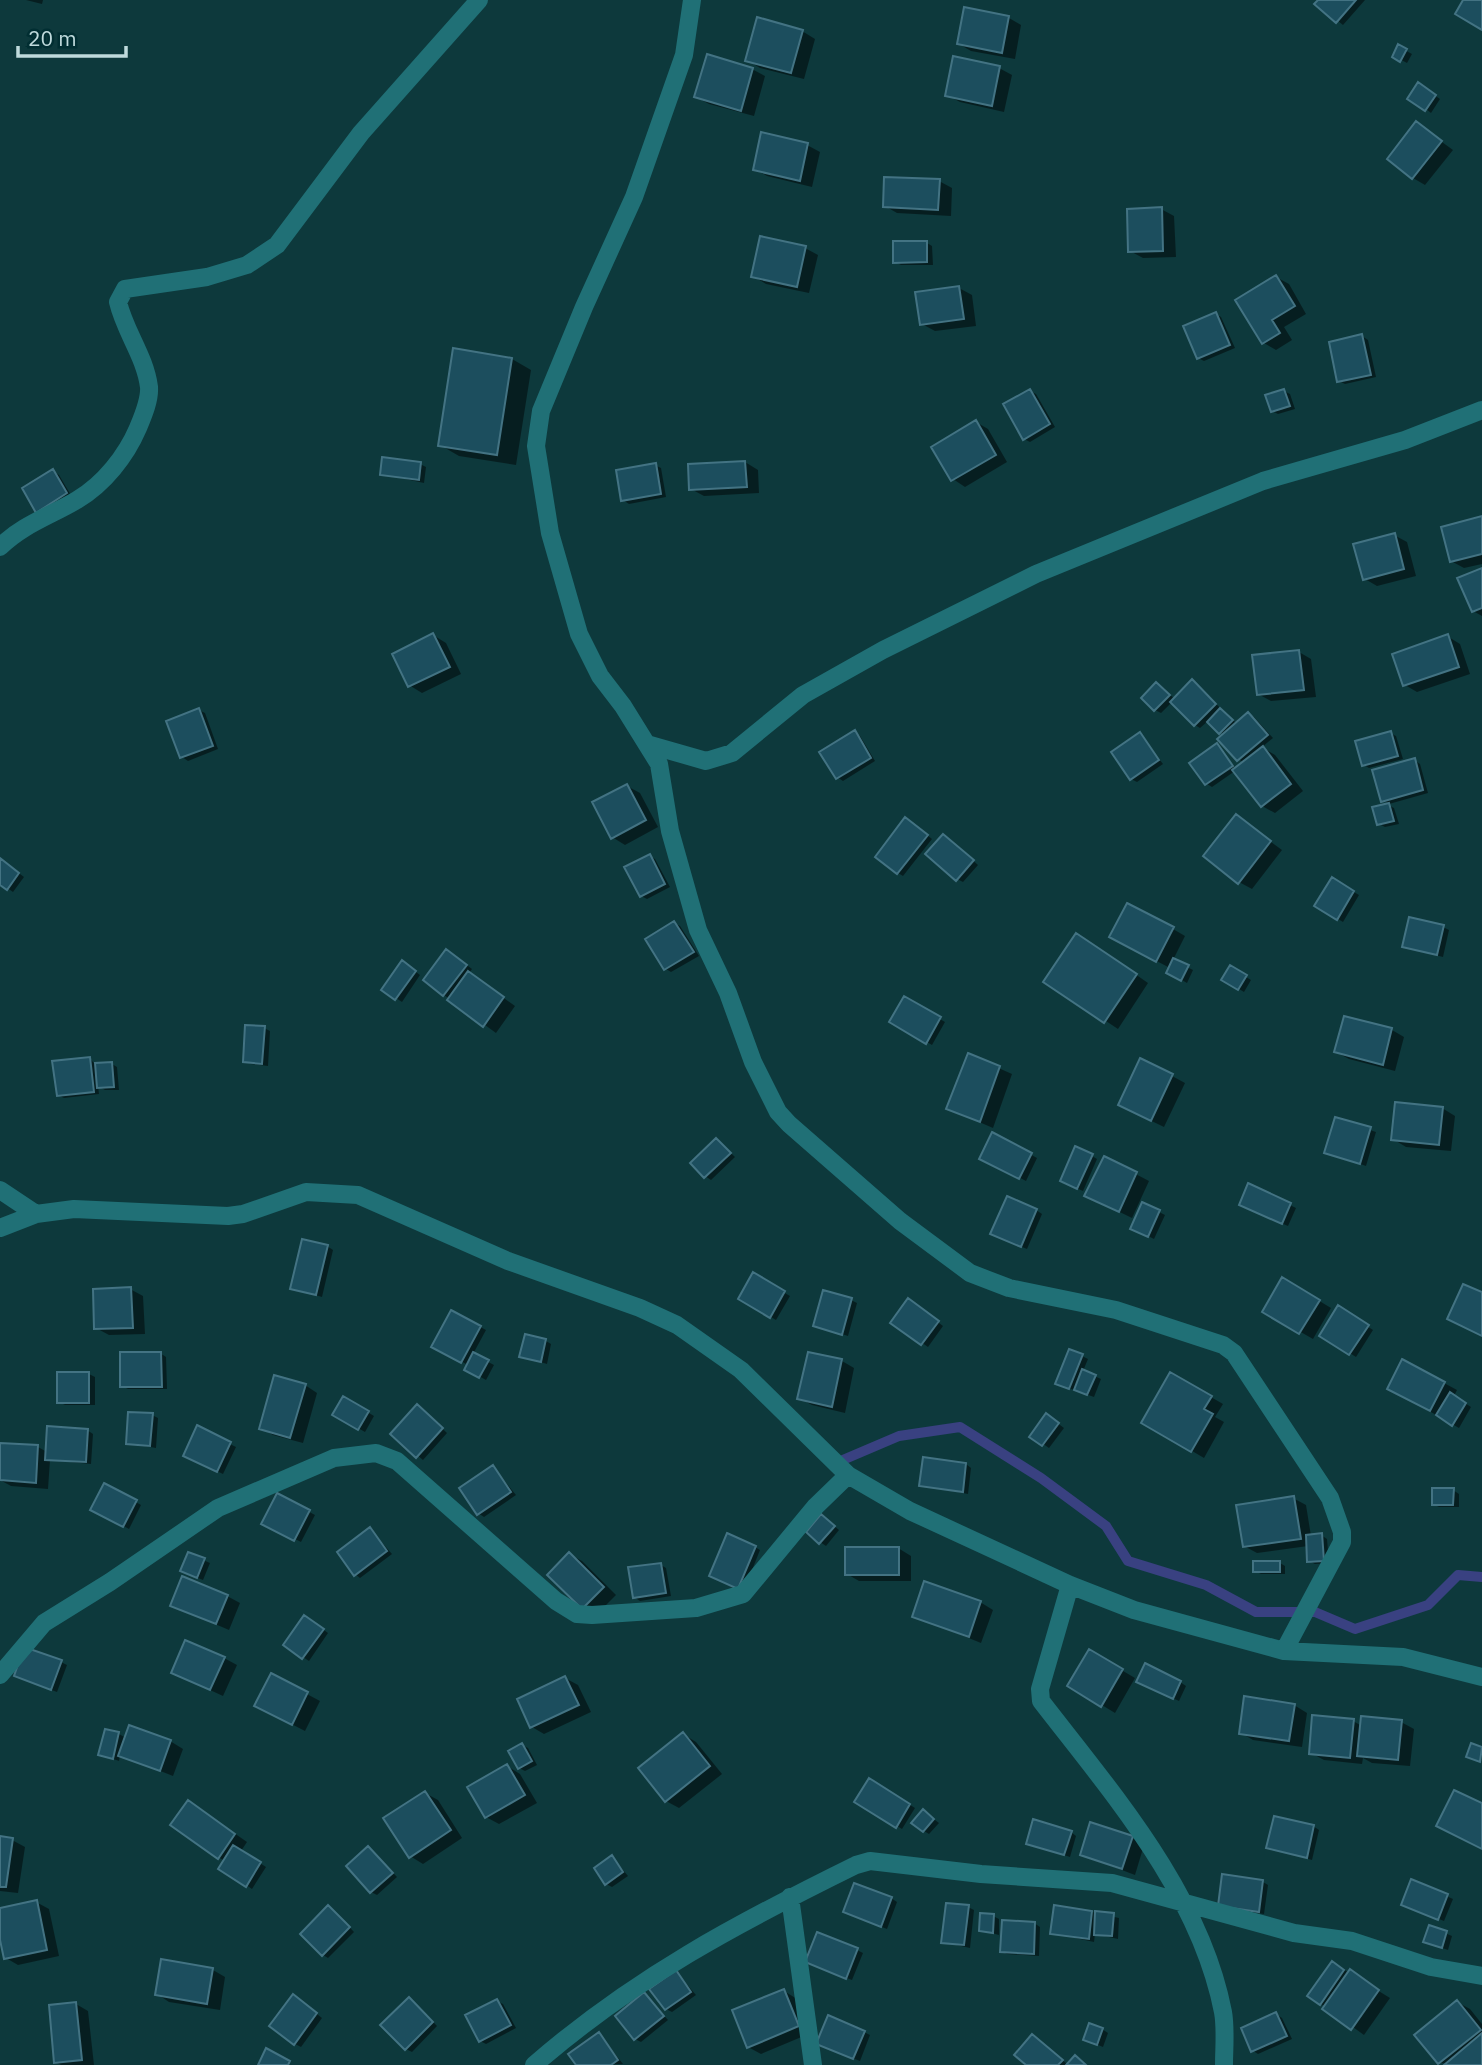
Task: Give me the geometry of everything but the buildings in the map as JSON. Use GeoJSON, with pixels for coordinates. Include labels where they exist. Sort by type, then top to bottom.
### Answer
{"type":"FeatureCollection","features":[{"type":"Feature","properties":{"kind":"street"},"geometry":{"type":"LineString","coordinates":[[0,547],[14,534],[78,500],[110,473],[133,439],[149,391],[145,364],[122,320],[118,302],[125,289],[207,277],[247,265],[277,244],[361,133],[479,0]]}},
{"type":"Feature","properties":{"kind":"street"},"geometry":{"type":"LineString","coordinates":[[692,0],[679,68],[634,197],[541,411],[536,446],[550,533],[579,634],[600,676],[650,745],[659,764],[670,831],[705,949],[728,993],[753,1062],[778,1112],[900,1221],[970,1273],[1009,1288],[1116,1310],[1223,1345],[1244,1364],[1330,1498],[1342,1532],[1342,1542],[1284,1651]]}},
{"type":"Feature","properties":{"kind":"street"},"geometry":{"type":"LineString","coordinates":[[650,745],[706,761],[732,753],[803,695],[883,650],[1036,574],[1264,481],[1405,440],[1482,410]]}},
{"type":"Feature","properties":{"kind":"street"},"geometry":{"type":"LineString","coordinates":[[0,1190],[36,1214]]}},
{"type":"Feature","properties":{"kind":"street"},"geometry":{"type":"LineString","coordinates":[[0,1228],[36,1214],[74,1209],[228,1216],[243,1214],[306,1192],[358,1195],[508,1261],[640,1308],[677,1325],[741,1370],[848,1475],[910,1511],[1070,1586],[1134,1611],[1284,1651],[1403,1657],[1482,1677]]}},
{"type":"Feature","properties":{"kind":"street"},"geometry":{"type":"LineString","coordinates":[[0,1675],[30,1635],[44,1623],[110,1582],[218,1508],[334,1458],[376,1453],[397,1461],[556,1601],[577,1614],[592,1615],[696,1608],[743,1594],[815,1507],[848,1475]]}},
{"type":"Feature","properties":{"kind":"street"},"geometry":{"type":"LineString","coordinates":[[1070,1586],[1040,1689],[1041,1701],[1115,1797],[1171,1881],[1199,1939],[1223,2011],[1224,2065]]}},
{"type":"Feature","properties":{"kind":"street"},"geometry":{"type":"LineString","coordinates":[[534,2065],[664,1966],[790,1898],[870,1861],[981,1874],[1112,1883],[1294,1933],[1352,1941],[1431,1967],[1482,1976]]}},
{"type":"Feature","properties":{"kind":"street"},"geometry":{"type":"LineString","coordinates":[[790,1898],[813,2065]]}},
{"type":"Feature","properties":{"kind":"waterway"},"geometry":{"type":"LineString","coordinates":[[838,1462],[899,1436],[960,1427],[1041,1478],[1106,1526],[1128,1561],[1206,1585],[1256,1612],[1315,1612],[1355,1629],[1428,1605],[1458,1575],[1482,1577]]}}]}
